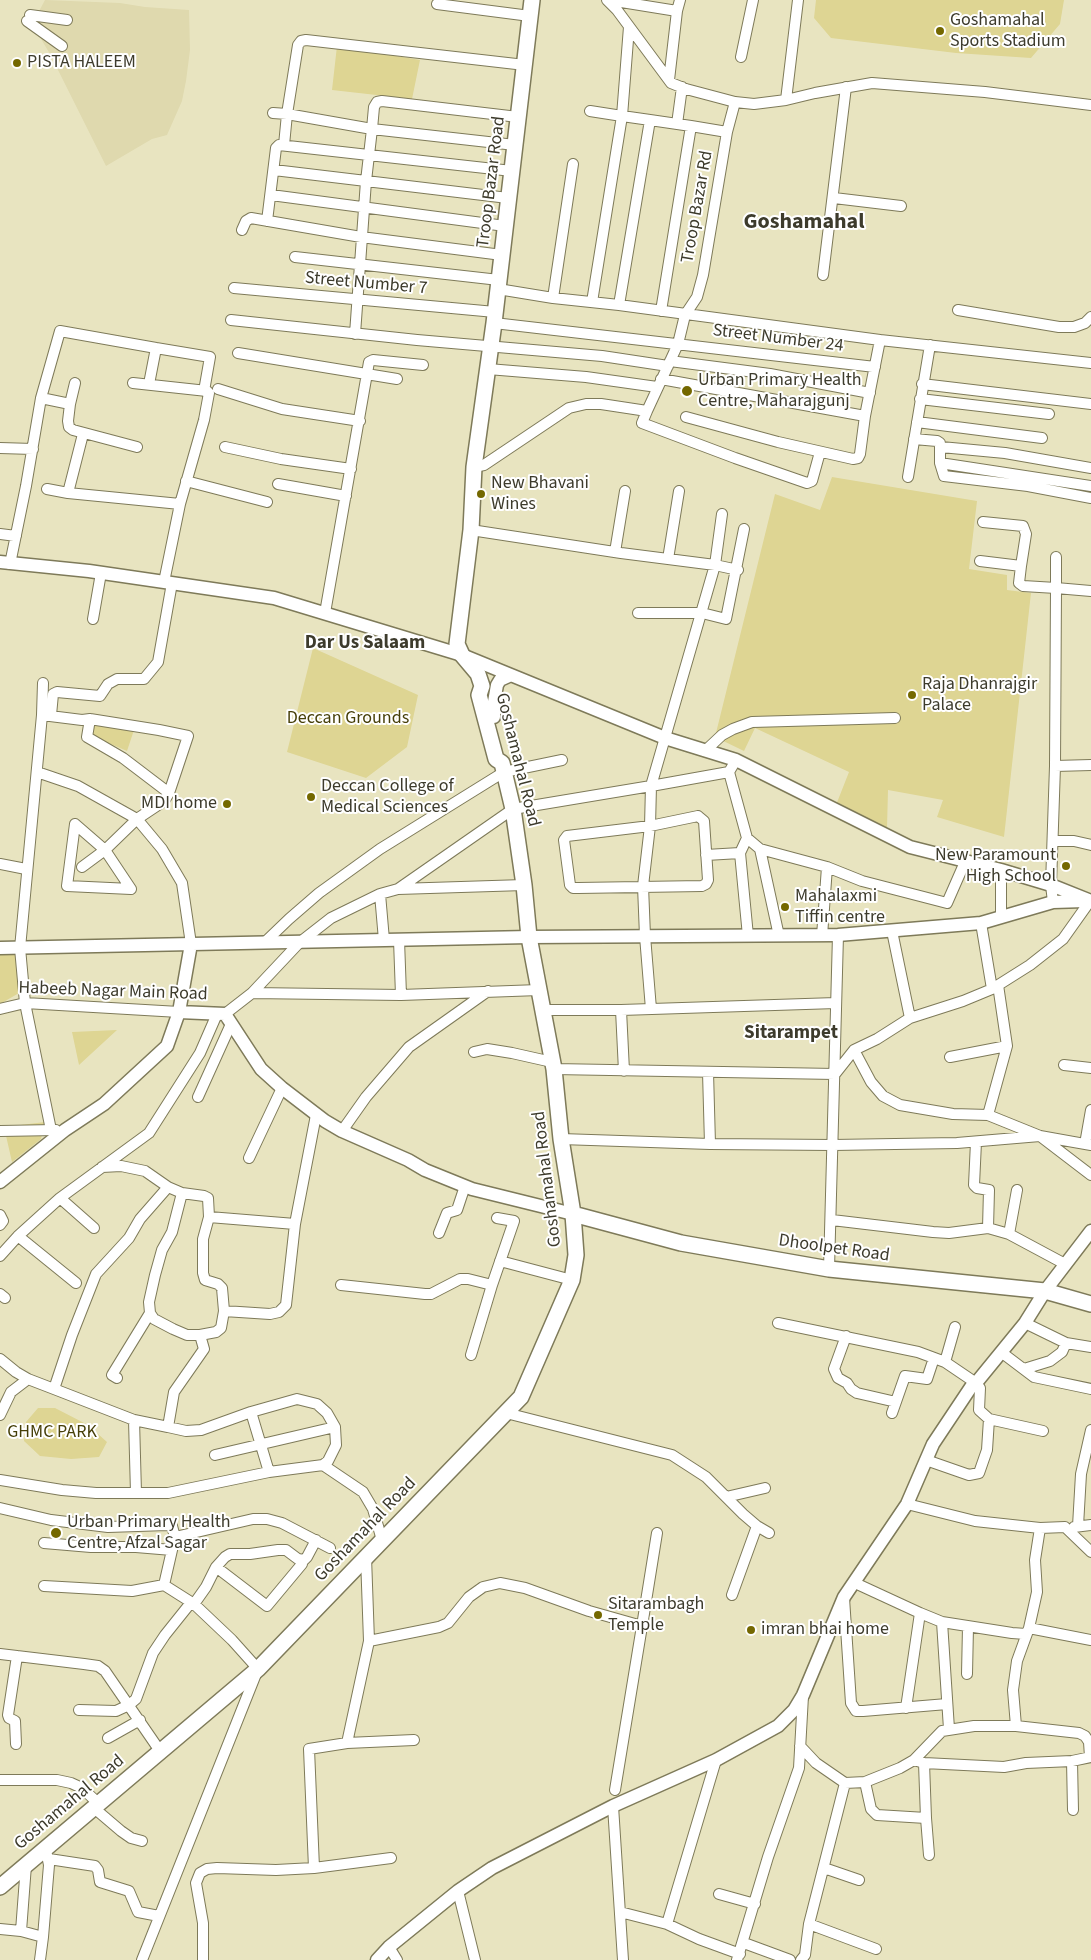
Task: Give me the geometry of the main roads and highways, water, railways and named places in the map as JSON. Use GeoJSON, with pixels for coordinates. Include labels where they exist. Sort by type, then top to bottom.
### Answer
{"type":"FeatureCollection","features":[{"type":"Feature","properties":{"kind":"main road","name":"Troop Bazar Road"},"geometry":{"type":"LineString","coordinates":[[462,656],[457,644],[471,530],[474,467],[488,369],[532,0]]}},
{"type":"Feature","properties":{"kind":"main road","name":"Goshamahal Road"},"geometry":{"type":"LineString","coordinates":[[0,1887],[26,1865],[46,1855],[96,1806],[258,1669],[506,1413],[521,1397],[572,1280],[576,1255],[573,1214],[561,1139],[553,1066],[529,937],[513,809],[503,768],[496,759],[479,695],[482,686],[478,674],[462,656]]}},
{"type":"Feature","properties":{"kind":"main road"},"geometry":{"type":"LineString","coordinates":[[482,686],[488,692],[504,757],[503,768]]}},
{"type":"Feature","properties":{"kind":"main road","name":"Dhoolpet Road"},"geometry":{"type":"LineString","coordinates":[[573,1214],[681,1243],[829,1269],[1045,1291],[1091,1304]]}},
{"type":"Feature","properties":{"kind":"place","name":"Goshamahal Sports Stadium"},"geometry":{"type":"Point","coordinates":[940,31]}},
{"type":"Feature","properties":{"kind":"place","name":"PISTA HALEEM"},"geometry":{"type":"Point","coordinates":[17,63]}},
{"type":"Feature","properties":{"kind":"place","name":"Urban Primary Health Centre, Maharajgunj"},"geometry":{"type":"Point","coordinates":[687,391]}},
{"type":"Feature","properties":{"kind":"place","name":"New Bhavani Wines"},"geometry":{"type":"Point","coordinates":[481,494]}},
{"type":"Feature","properties":{"kind":"place","name":"Raja Dhanrajgir Palace"},"geometry":{"type":"Point","coordinates":[912,695]}},
{"type":"Feature","properties":{"kind":"place","name":"Deccan College of Medical Sciences"},"geometry":{"type":"Point","coordinates":[311,797]}},
{"type":"Feature","properties":{"kind":"place","name":"MDI home"},"geometry":{"type":"Point","coordinates":[227,804]}},
{"type":"Feature","properties":{"kind":"place","name":"New Paramount High School"},"geometry":{"type":"Point","coordinates":[1066,866]}},
{"type":"Feature","properties":{"kind":"place","name":"Mahalaxmi Tiffin centre"},"geometry":{"type":"Point","coordinates":[785,907]}},
{"type":"Feature","properties":{"kind":"place","name":"Urban Primary Health Centre, Afzal Sagar"},"geometry":{"type":"Point","coordinates":[56,1533]}},
{"type":"Feature","properties":{"kind":"place","name":"Sitarambagh Temple"},"geometry":{"type":"Point","coordinates":[598,1615]}},
{"type":"Feature","properties":{"kind":"place","name":"imran bhai home"},"geometry":{"type":"Point","coordinates":[751,1630]}},
{"type":"Feature","properties":{"kind":"district","name":"Goshamahal"},"geometry":{"type":"Point","coordinates":[804,223]}},
{"type":"Feature","properties":{"kind":"district","name":"Dar Us Salaam"},"geometry":{"type":"Point","coordinates":[365,644]}},
{"type":"Feature","properties":{"kind":"district","name":"Sitarampet"},"geometry":{"type":"Point","coordinates":[791,1034]}},
{"type":"Feature","properties":{"kind":"park label","name":"Deccan Grounds"},"geometry":{"type":"Point","coordinates":[348,719]}},
{"type":"Feature","properties":{"kind":"park label","name":"GHMC PARK"},"geometry":{"type":"Point","coordinates":[52,1433]}}]}
